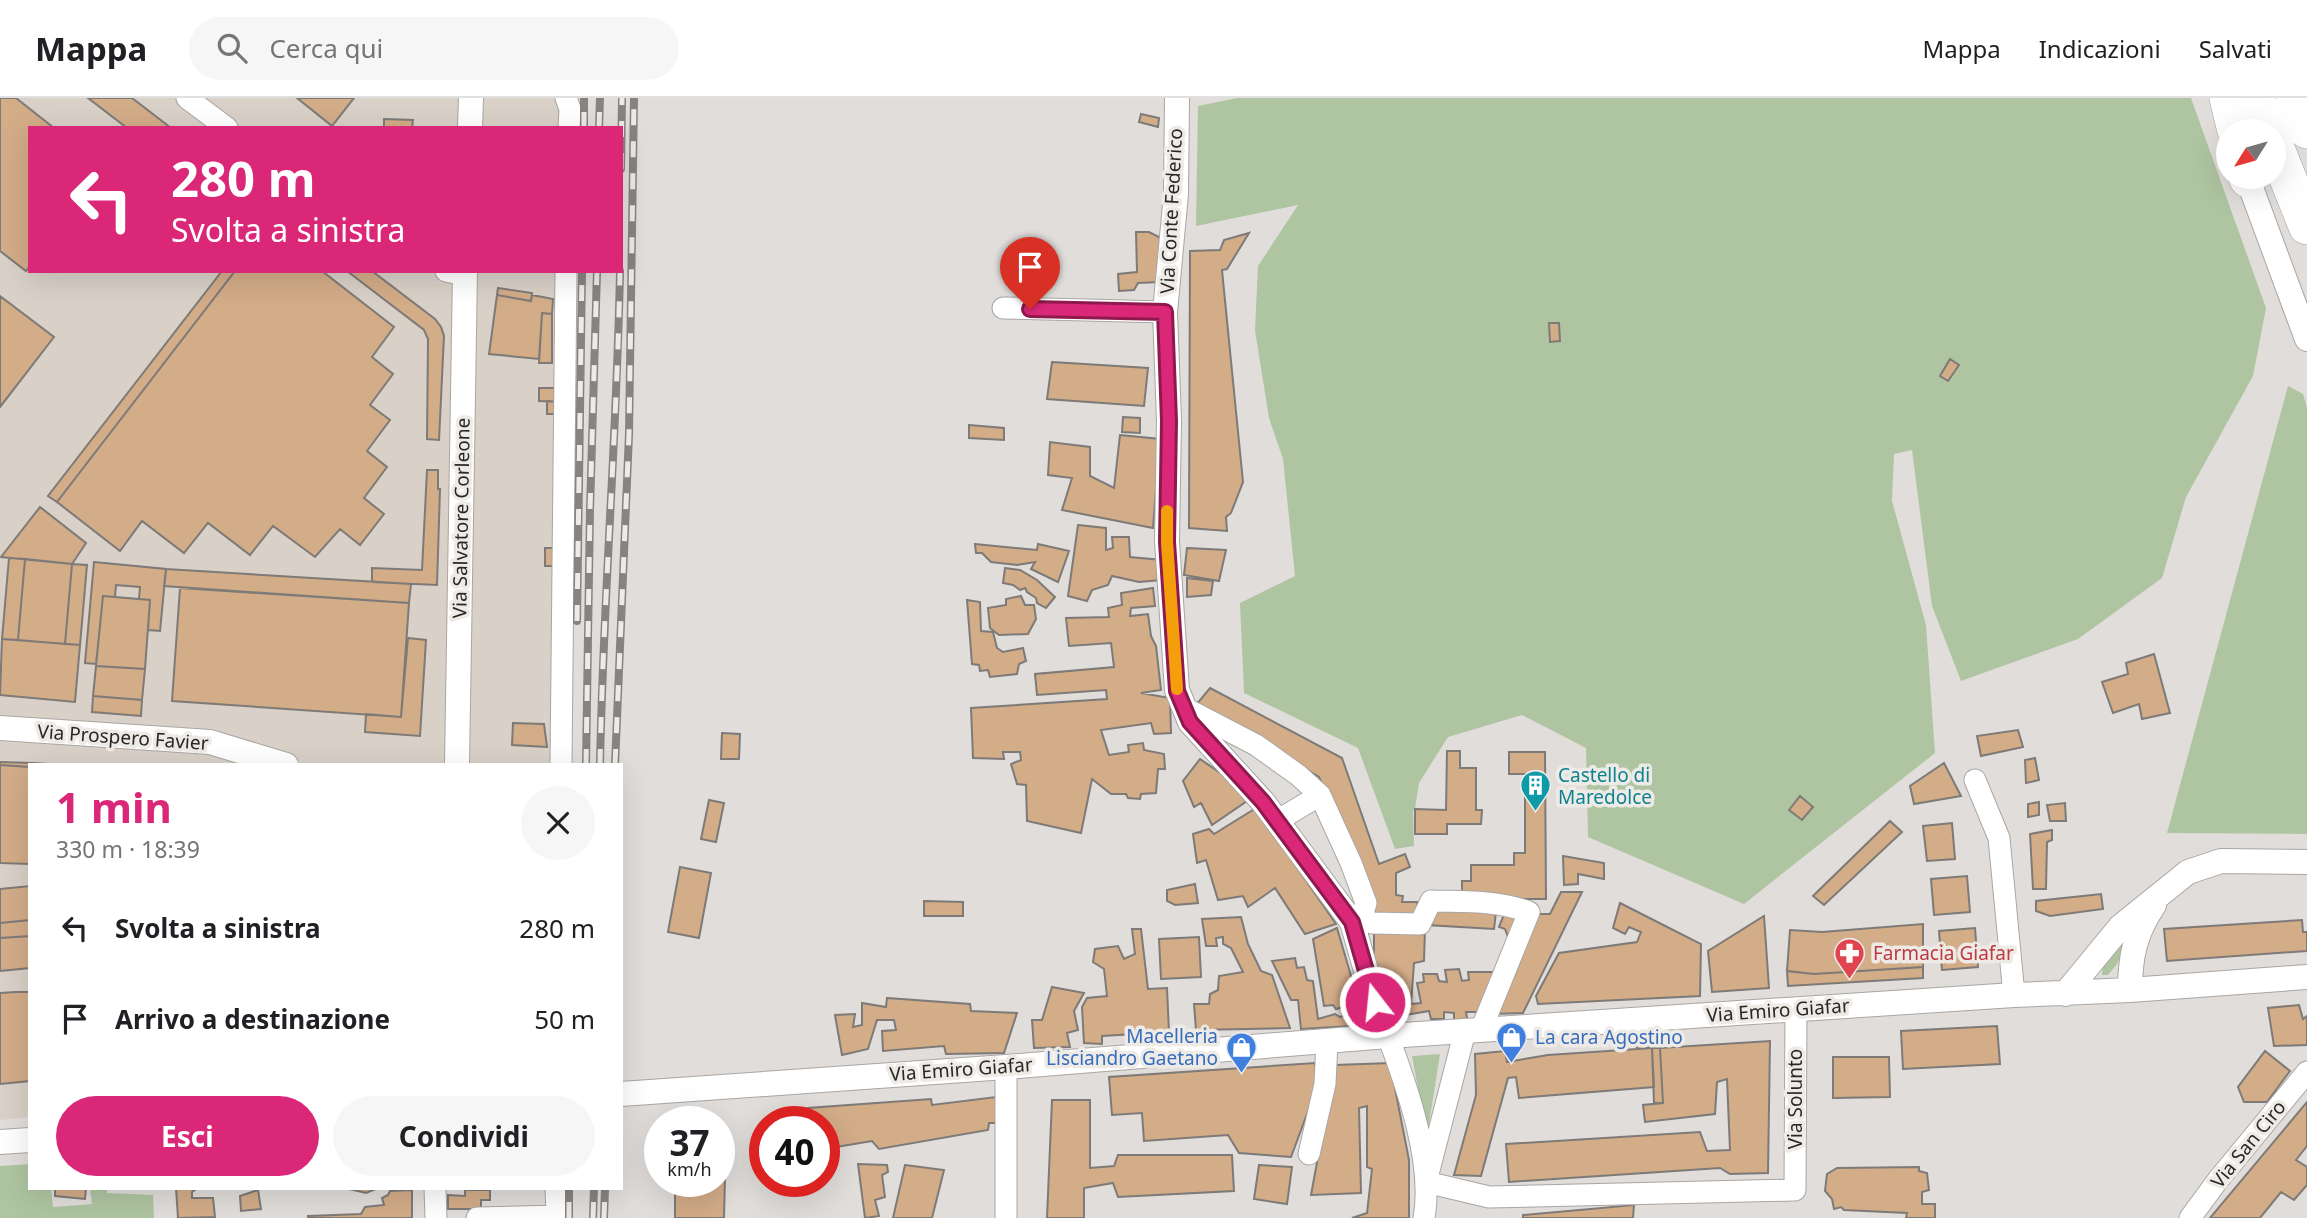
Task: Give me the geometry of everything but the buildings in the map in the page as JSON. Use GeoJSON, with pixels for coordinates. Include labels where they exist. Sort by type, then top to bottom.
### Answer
{"type":"FeatureCollection","features":[{"type":"Feature","properties":{"kind":"highway"},"geometry":{"type":"LineString","coordinates":[[2228,98],[2233,119]]}},
{"type":"Feature","properties":{"kind":"highway"},"geometry":{"type":"LineString","coordinates":[[2256,98],[2264,119]]}},
{"type":"Feature","properties":{"kind":"highway"},"geometry":{"type":"LineString","coordinates":[[2294,98],[2307,130]]}},
{"type":"Feature","properties":{"kind":"highway"},"geometry":{"type":"LineString","coordinates":[[2286,174],[2307,226]]}},
{"type":"Feature","properties":{"kind":"street"},"geometry":{"type":"LineString","coordinates":[[187,98],[224,126]]}},
{"type":"Feature","properties":{"kind":"street"},"geometry":{"type":"LineString","coordinates":[[470,126],[471,98]]}},
{"type":"Feature","properties":{"kind":"street"},"geometry":{"type":"LineString","coordinates":[[566,98],[570,109],[569,126]]}},
{"type":"Feature","properties":{"kind":"street","name":"Via Conte Federico"},"geometry":{"type":"LineString","coordinates":[[1177,98],[1176,194],[1165,312],[1169,421],[1167,542],[1177,691],[1190,722],[1263,802],[1352,922],[1359,927],[1375,1002],[1409,1090],[1426,1182],[1424,1218]]}},
{"type":"Feature","properties":{"kind":"street"},"geometry":{"type":"LineString","coordinates":[[2215,98],[2223,119]]}},
{"type":"Feature","properties":{"kind":"street"},"geometry":{"type":"LineString","coordinates":[[2251,189],[2307,339]]}},
{"type":"Feature","properties":{"kind":"street","name":"Via Salvatore Corleone"},"geometry":{"type":"LineString","coordinates":[[457,763],[459,273]]}},
{"type":"Feature","properties":{"kind":"street"},"geometry":{"type":"LineString","coordinates":[[561,763],[566,273]]}},
{"type":"Feature","properties":{"kind":"street"},"geometry":{"type":"LineString","coordinates":[[1003,308],[1165,312]]}},
{"type":"Feature","properties":{"kind":"street"},"geometry":{"type":"LineString","coordinates":[[1183,707],[1256,746],[1298,775],[1320,795],[1366,903],[1359,927]]}},
{"type":"Feature","properties":{"kind":"street","name":"Via Prospero Favier"},"geometry":{"type":"LineString","coordinates":[[0,728],[210,742],[278,763]]}},
{"type":"Feature","properties":{"kind":"street"},"geometry":{"type":"LineString","coordinates":[[1975,780],[1999,838],[2014,995]]}},
{"type":"Feature","properties":{"kind":"street"},"geometry":{"type":"LineString","coordinates":[[1277,821],[1320,795]]}},
{"type":"Feature","properties":{"kind":"street"},"geometry":{"type":"LineString","coordinates":[[2065,994],[2120,926],[2188,872],[2221,861],[2307,862]]}},
{"type":"Feature","properties":{"kind":"street"},"geometry":{"type":"LineString","coordinates":[[2130,990],[2130,964],[2141,925],[2163,892]]}},
{"type":"Feature","properties":{"kind":"street"},"geometry":{"type":"LineString","coordinates":[[1359,927],[1372,923],[1420,924],[1431,901],[1494,903],[1529,912],[1473,1030],[1426,1182]]}},
{"type":"Feature","properties":{"kind":"street","name":"Via Emiro Giafar"},"geometry":{"type":"LineString","coordinates":[[623,1094],[1473,1030],[2307,977]]}},
{"type":"Feature","properties":{"kind":"street","name":"Via Solunto"},"geometry":{"type":"LineString","coordinates":[[1426,1182],[1489,1197],[1795,1189],[1796,1009]]}},
{"type":"Feature","properties":{"kind":"street"},"geometry":{"type":"LineString","coordinates":[[1308,1154],[1325,1084],[1327,1041]]}},
{"type":"Feature","properties":{"kind":"street"},"geometry":{"type":"LineString","coordinates":[[1006,1067],[1006,1218]]}},
{"type":"Feature","properties":{"kind":"street","name":"Via San Ciro"},"geometry":{"type":"LineString","coordinates":[[2190,1218],[2307,1072]]}},
{"type":"Feature","properties":{"kind":"street"},"geometry":{"type":"LineString","coordinates":[[0,1142],[28,1139]]}},
{"type":"Feature","properties":{"kind":"street"},"geometry":{"type":"LineString","coordinates":[[435,1190],[436,1218]]}},
{"type":"Feature","properties":{"kind":"street"},"geometry":{"type":"LineString","coordinates":[[477,1218],[557,1217],[556,1190]]}},
{"type":"Feature","properties":{"kind":"shaded area"},"geometry":{"type":"Polygon","coordinates":[[[0,98],[553,98],[564,110],[563,126],[28,126],[28,273],[561,273],[555,763],[28,763],[28,1117],[0,1120],[0,98]]]}},
{"type":"Feature","properties":{"kind":"green space"},"geometry":{"type":"Polygon","coordinates":[[[1237,98],[2191,98],[2216,168],[2216,189],[2224,189],[2266,308],[2253,376],[2186,497],[2162,578],[2078,639],[1961,681],[1932,606],[1912,450],[1894,454],[1892,501],[1926,625],[1935,753],[1744,904],[1588,837],[1586,748],[1522,715],[1448,737],[1419,783],[1413,811],[1414,846],[1395,849],[1358,748],[1244,693],[1240,603],[1295,576],[1283,459],[1269,418],[1255,330],[1258,266],[1298,205],[1196,226],[1198,106],[1237,98]]]}},
{"type":"Feature","properties":{"kind":"green space"},"geometry":{"type":"Polygon","coordinates":[[[2288,386],[2303,394],[2307,408],[2307,834],[2167,833],[2288,386]]]}},
{"type":"Feature","properties":{"kind":"green space"},"geometry":{"type":"Polygon","coordinates":[[[2119,939],[2126,942],[2117,964],[2108,975],[2102,975],[2103,962],[2119,939]]]}},
{"type":"Feature","properties":{"kind":"green space"},"geometry":{"type":"Polygon","coordinates":[[[1440,1054],[1427,1136],[1412,1056],[1440,1054]]]}},
{"type":"Feature","properties":{"kind":"green space"},"geometry":{"type":"Polygon","coordinates":[[[28,1164],[28,1190],[51,1190],[53,1207],[92,1204],[90,1190],[153,1195],[154,1218],[0,1218],[0,1166],[28,1164]]]}},
{"type":"Feature","properties":{"kind":"railway"},"geometry":{"type":"LineString","coordinates":[[584,98],[584,126]]}},
{"type":"Feature","properties":{"kind":"railway"},"geometry":{"type":"LineString","coordinates":[[599,126],[600,98]]}},
{"type":"Feature","properties":{"kind":"railway"},"geometry":{"type":"LineString","coordinates":[[622,98],[622,126]]}},
{"type":"Feature","properties":{"kind":"railway"},"geometry":{"type":"LineString","coordinates":[[615,763],[629,434],[634,98]]}},
{"type":"Feature","properties":{"kind":"railway"},"geometry":{"type":"LineString","coordinates":[[577,621],[582,273]]}},
{"type":"Feature","properties":{"kind":"railway"},"geometry":{"type":"LineString","coordinates":[[586,763],[597,273]]}},
{"type":"Feature","properties":{"kind":"railway"},"geometry":{"type":"LineString","coordinates":[[600,763],[620,273]]}},
{"type":"Feature","properties":{"kind":"railway"},"geometry":{"type":"LineString","coordinates":[[569,1190],[569,1218]]}},
{"type":"Feature","properties":{"kind":"railway"},"geometry":{"type":"LineString","coordinates":[[593,1218],[594,1190]]}},
{"type":"Feature","properties":{"kind":"railway"},"geometry":{"type":"LineString","coordinates":[[604,1218],[605,1190]]}},
{"type":"Feature","properties":{"kind":"slow traffic"},"geometry":{"type":"LineString","coordinates":[[1167,511],[1177,689]]}},
{"type":"Feature","properties":{"kind":"place","name":"Castello di Maredolce"},"geometry":{"type":"Point","coordinates":[1535,813]}},
{"type":"Feature","properties":{"kind":"place","name":"Farmacia Giafar"},"geometry":{"type":"Point","coordinates":[1850,980]}},
{"type":"Feature","properties":{"kind":"place","name":"La cara Agostino"},"geometry":{"type":"Point","coordinates":[1512,1064]}},
{"type":"Feature","properties":{"kind":"place","name":"Macelleria Lisciandro Gaetano"},"geometry":{"type":"Point","coordinates":[1241,1074]}},
{"type":"Feature","properties":{"kind":"route"},"geometry":{"type":"LineString","coordinates":[[1030,309],[1165,312],[1169,421],[1167,542],[1177,691],[1190,722],[1263,802],[1352,922],[1375,1002]]}}]}
